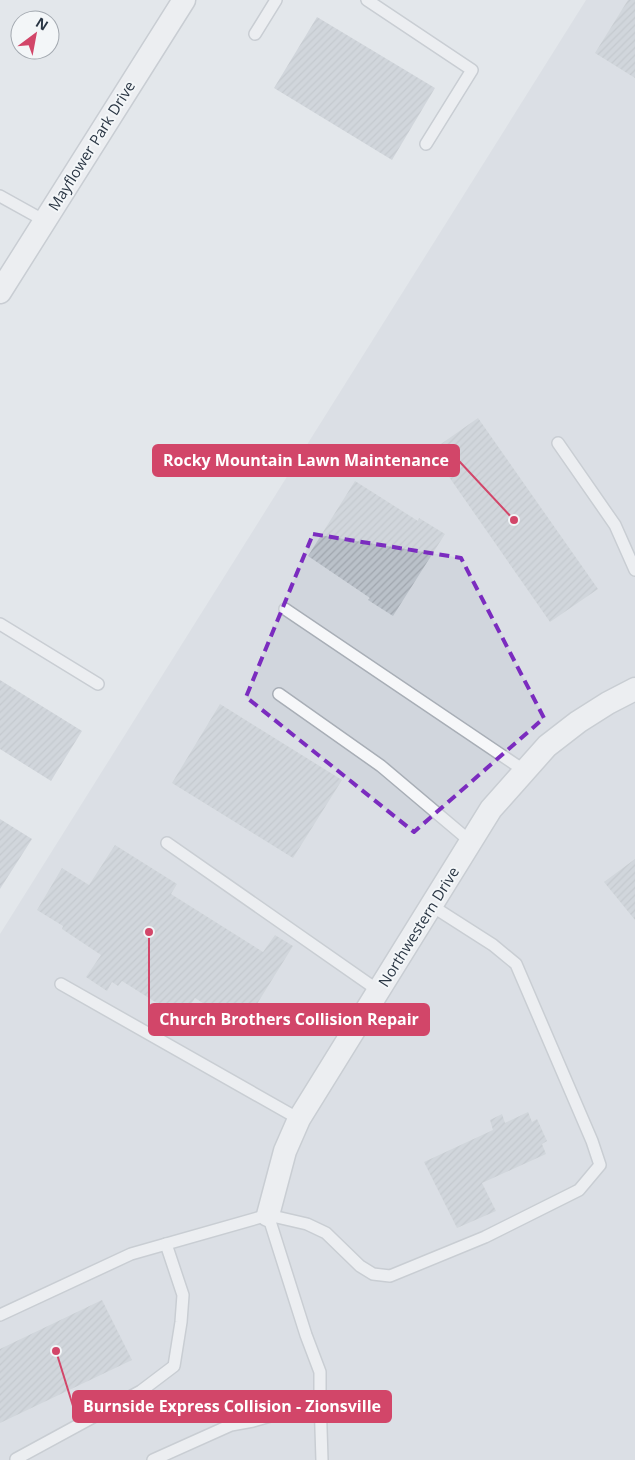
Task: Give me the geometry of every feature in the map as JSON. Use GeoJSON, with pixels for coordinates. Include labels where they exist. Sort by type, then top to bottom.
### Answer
{"type":"FeatureCollection","features":[{"type":"Feature","properties":{"kind":"street","name":"Mayflower Park Drive"},"geometry":{"type":"LineString","coordinates":[[0,292],[184,0]]}},
{"type":"Feature","properties":{"kind":"street","name":"Northwestern Drive"},"geometry":{"type":"LineString","coordinates":[[268,1215],[285,1151],[299,1119],[491,809],[547,746],[578,722],[635,689]]}},
{"type":"Feature","properties":{"kind":"lane"},"geometry":{"type":"LineString","coordinates":[[255,34],[276,0]]}},
{"type":"Feature","properties":{"kind":"lane"},"geometry":{"type":"LineString","coordinates":[[367,0],[472,70],[426,144]]}},
{"type":"Feature","properties":{"kind":"lane"},"geometry":{"type":"LineString","coordinates":[[0,196],[45,221]]}},
{"type":"Feature","properties":{"kind":"lane"},"geometry":{"type":"LineString","coordinates":[[558,442],[615,526],[635,570]]}},
{"type":"Feature","properties":{"kind":"lane"},"geometry":{"type":"LineString","coordinates":[[285,609],[525,770]]}},
{"type":"Feature","properties":{"kind":"lane"},"geometry":{"type":"LineString","coordinates":[[0,624],[98,684]]}},
{"type":"Feature","properties":{"kind":"lane"},"geometry":{"type":"LineString","coordinates":[[279,694],[381,766],[471,842]]}},
{"type":"Feature","properties":{"kind":"lane"},"geometry":{"type":"LineString","coordinates":[[167,843],[379,991]]}},
{"type":"Feature","properties":{"kind":"lane"},"geometry":{"type":"LineString","coordinates":[[0,1315],[131,1254],[268,1215],[307,1224],[326,1233],[360,1266],[373,1274],[390,1276],[485,1237],[579,1190],[600,1165],[592,1141],[516,964],[493,944],[432,906]]}},
{"type":"Feature","properties":{"kind":"lane"},"geometry":{"type":"LineString","coordinates":[[61,984],[299,1119]]}},
{"type":"Feature","properties":{"kind":"lane"},"geometry":{"type":"LineString","coordinates":[[268,1215],[306,1335],[320,1372],[322,1460]]}},
{"type":"Feature","properties":{"kind":"lane"},"geometry":{"type":"LineString","coordinates":[[16,1459],[141,1391],[174,1366],[183,1295],[166,1244]]}},
{"type":"Feature","properties":{"kind":"lane"},"geometry":{"type":"LineString","coordinates":[[152,1460],[231,1425],[288,1411],[320,1398]]}},
{"type":"Feature","properties":{"kind":"highlighted area"},"geometry":{"type":"Polygon","coordinates":[[[313,534],[461,558],[544,718],[414,832],[246,697],[313,534]]]}},
{"type":"Feature","properties":{"kind":"shaded area"},"geometry":{"type":"Polygon","coordinates":[[[586,0],[635,0],[635,1460],[0,1460],[0,934],[586,0]]]}},
{"type":"Feature","properties":{"kind":"building"},"geometry":{"type":"Polygon","coordinates":[[[628,0],[635,0],[635,78],[595,53],[628,0]]]}},
{"type":"Feature","properties":{"kind":"building"},"geometry":{"type":"Polygon","coordinates":[[[317,17],[435,88],[392,160],[274,88],[317,17]]]}},
{"type":"Feature","properties":{"kind":"building"},"geometry":{"type":"Polygon","coordinates":[[[478,418],[598,589],[550,622],[431,451],[478,418]]]}},
{"type":"Feature","properties":{"kind":"building"},"geometry":{"type":"Polygon","coordinates":[[[355,481],[418,521],[419,518],[445,534],[393,616],[308,556],[355,481]]]}},
{"type":"Feature","properties":{"kind":"building"},"geometry":{"type":"Polygon","coordinates":[[[0,680],[82,731],[51,781],[0,749],[0,680]]]}},
{"type":"Feature","properties":{"kind":"building"},"geometry":{"type":"Polygon","coordinates":[[[220,704],[342,780],[293,858],[172,783],[220,704]]]}},
{"type":"Feature","properties":{"kind":"building"},"geometry":{"type":"Polygon","coordinates":[[[0,819],[32,839],[0,889],[0,819]]]}},
{"type":"Feature","properties":{"kind":"building"},"geometry":{"type":"Polygon","coordinates":[[[115,845],[177,884],[171,894],[263,952],[275,935],[293,946],[247,1020],[232,1009],[226,1018],[195,998],[182,1019],[122,981],[118,986],[112,982],[107,991],[86,977],[101,955],[62,929],[63,926],[37,910],[62,868],[89,885],[115,845]]]}},
{"type":"Feature","properties":{"kind":"building"},"geometry":{"type":"Polygon","coordinates":[[[635,859],[635,920],[604,882],[635,859]]]}},
{"type":"Feature","properties":{"kind":"building"},"geometry":{"type":"Polygon","coordinates":[[[528,1112],[532,1122],[537,1119],[547,1141],[542,1144],[546,1154],[482,1183],[496,1211],[457,1228],[424,1162],[493,1130],[490,1120],[502,1114],[505,1123],[528,1112]]]}},
{"type":"Feature","properties":{"kind":"building"},"geometry":{"type":"Polygon","coordinates":[[[102,1300],[132,1360],[0,1423],[0,1349],[102,1300]]]}},
{"type":"Feature","properties":{"kind":"place","name":"Rocky Mountain Lawn Maintenance"},"geometry":{"type":"Point","coordinates":[514,520]}},
{"type":"Feature","properties":{"kind":"place","name":"Church Brothers Collision Repair"},"geometry":{"type":"Point","coordinates":[149,932]}},
{"type":"Feature","properties":{"kind":"place","name":"Burnside Express Collision - Zionsville"},"geometry":{"type":"Point","coordinates":[56,1351]}}]}
